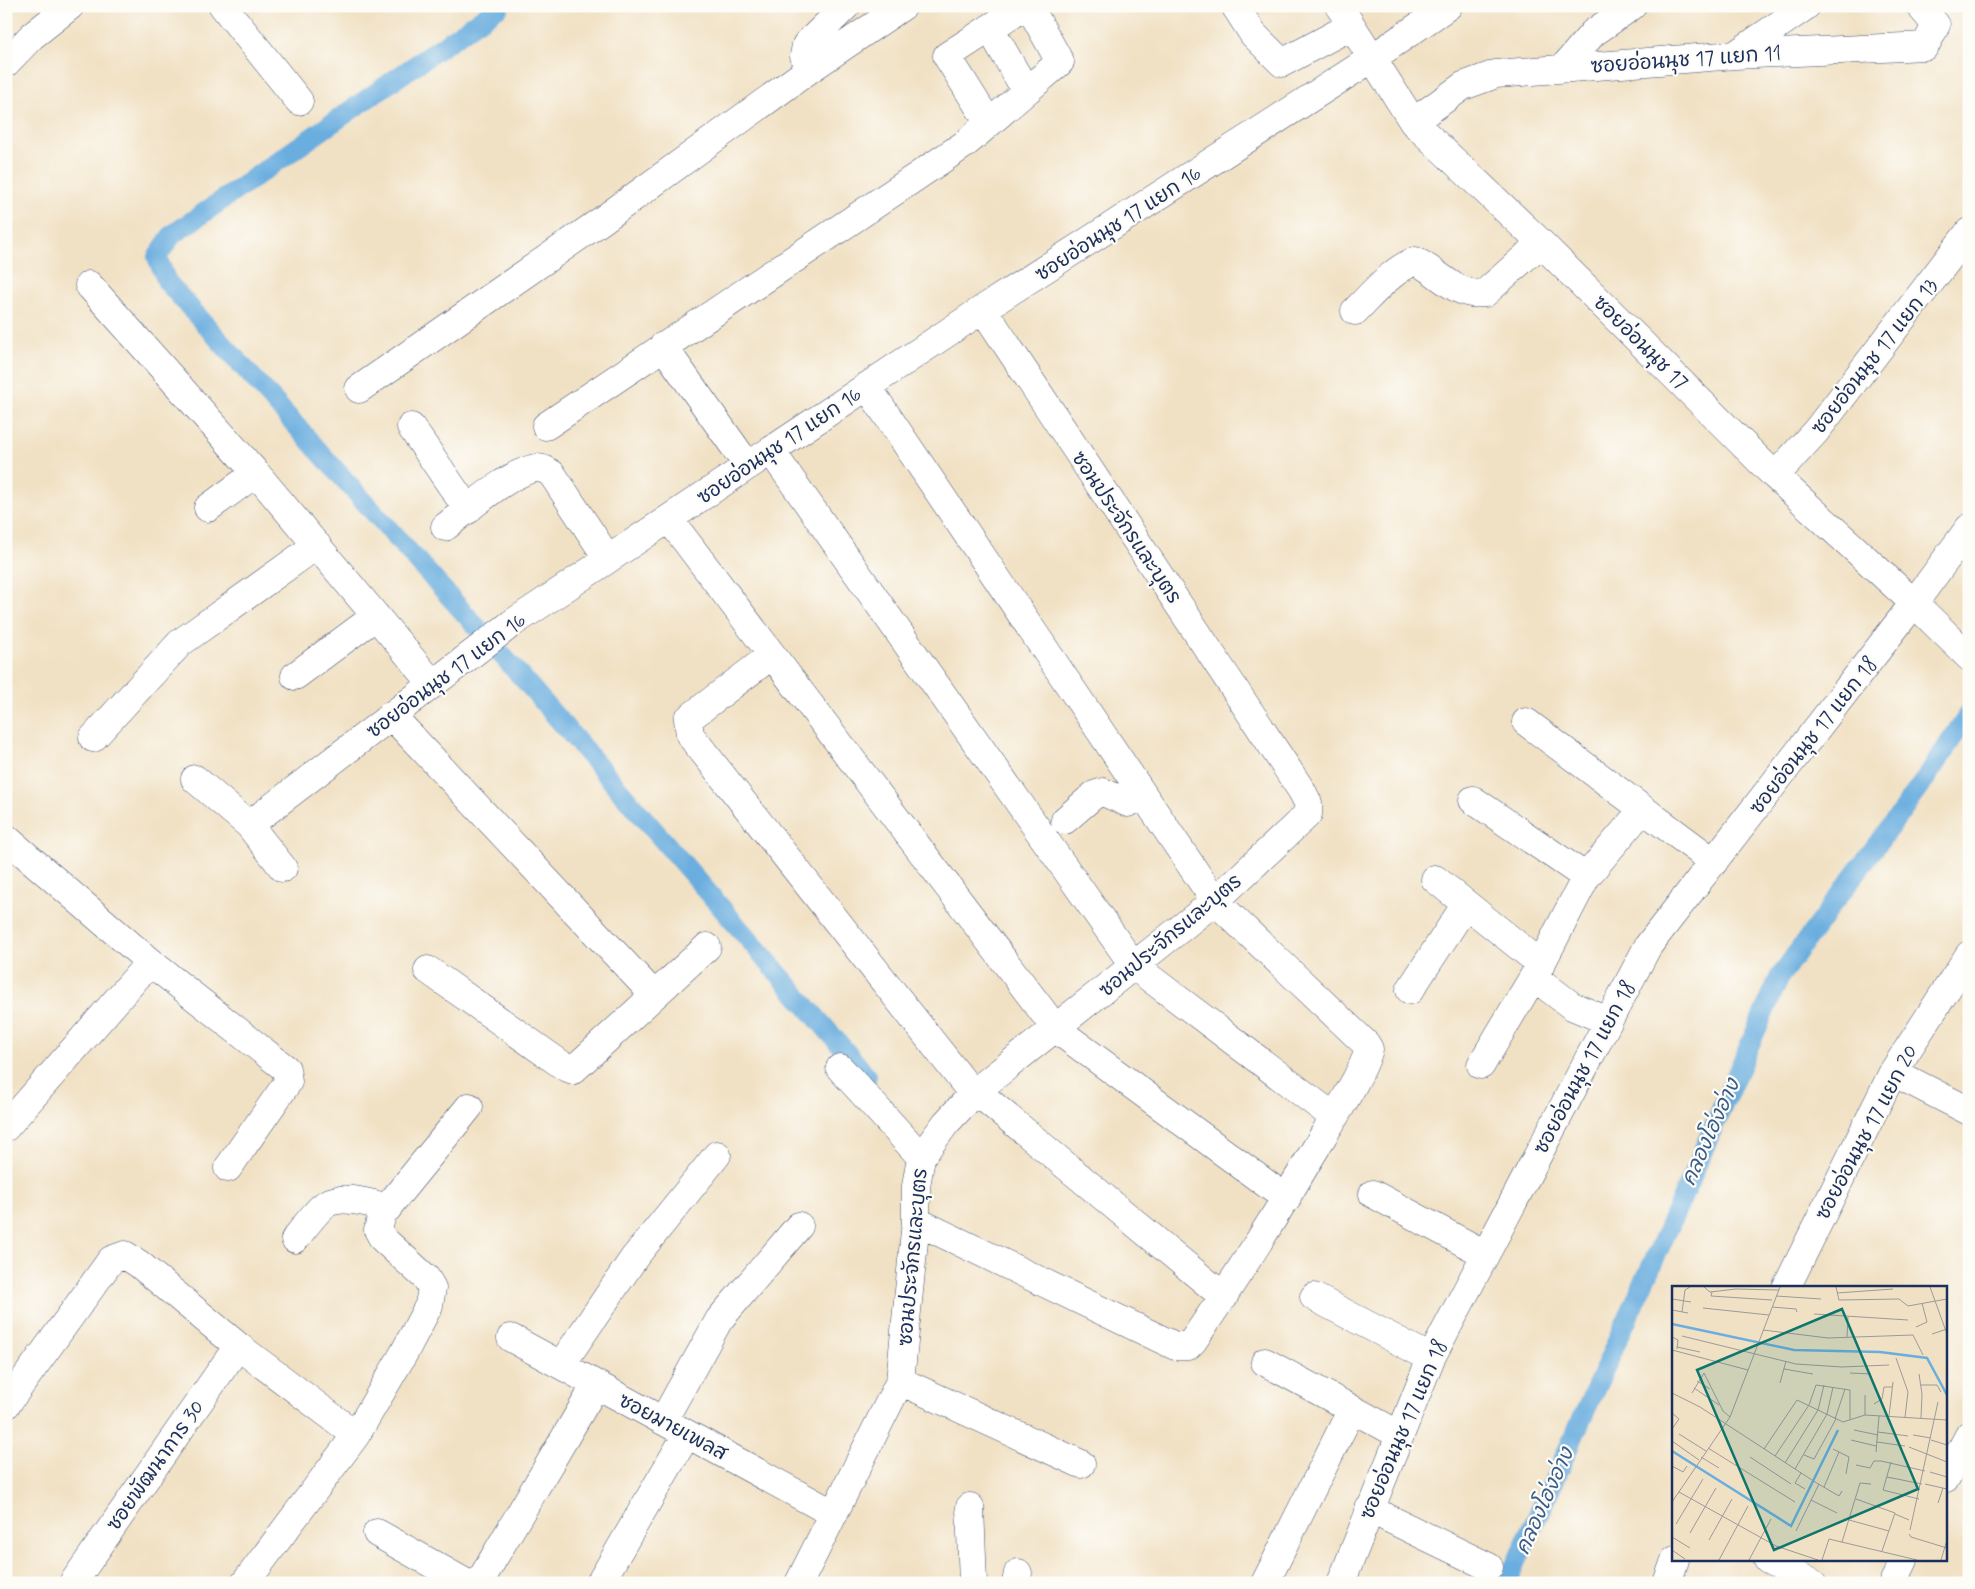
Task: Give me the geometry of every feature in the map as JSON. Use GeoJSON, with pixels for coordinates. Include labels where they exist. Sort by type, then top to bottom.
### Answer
{"type":"FeatureCollection","features":[{"type":"Feature","properties":{"kind":"street"},"geometry":{"type":"LineString","coordinates":[[6,63],[32,36],[70,6]]}},
{"type":"Feature","properties":{"kind":"street"},"geometry":{"type":"LineString","coordinates":[[223,6],[298,100]]}},
{"type":"Feature","properties":{"kind":"street"},"geometry":{"type":"LineString","coordinates":[[810,69],[804,56],[806,45],[846,6]]}},
{"type":"Feature","properties":{"kind":"street"},"geometry":{"type":"LineString","coordinates":[[359,389],[601,221],[810,69],[903,6]]}},
{"type":"Feature","properties":{"kind":"street"},"geometry":{"type":"LineString","coordinates":[[989,123],[947,56],[1024,6]]}},
{"type":"Feature","properties":{"kind":"street"},"geometry":{"type":"LineString","coordinates":[[546,426],[965,144],[1060,62],[1029,6]]}},
{"type":"Feature","properties":{"kind":"street"},"geometry":{"type":"LineString","coordinates":[[1235,6],[1253,34],[1282,63],[1345,16]]}},
{"type":"Feature","properties":{"kind":"street","name":"ซอยอ่อนนุช 17 แยก 16"},"geometry":{"type":"LineString","coordinates":[[250,825],[511,624],[983,309],[1371,59],[1448,6]]}},
{"type":"Feature","properties":{"kind":"street"},"geometry":{"type":"LineString","coordinates":[[1564,67],[1593,33],[1632,6]]}},
{"type":"Feature","properties":{"kind":"street"},"geometry":{"type":"LineString","coordinates":[[1735,56],[1806,6]]}},
{"type":"Feature","properties":{"kind":"street","name":"ซอยอ่อนนุช 17 แยก 11"},"geometry":{"type":"LineString","coordinates":[[1413,122],[1462,86],[1496,74],[1564,67],[1925,46],[1936,25],[1920,6]]}},
{"type":"Feature","properties":{"kind":"street","name":"ซอยอ่อนนุช 17"},"geometry":{"type":"LineString","coordinates":[[1345,16],[1413,122],[1541,243],[1775,476],[1914,603],[1969,657]]}},
{"type":"Feature","properties":{"kind":"street"},"geometry":{"type":"LineString","coordinates":[[990,28],[1026,91]]}},
{"type":"Feature","properties":{"kind":"street","name":"ซอยอ่อนนุช 17 แยก 13"},"geometry":{"type":"LineString","coordinates":[[1775,476],[1816,431],[1969,232]]}},
{"type":"Feature","properties":{"kind":"street"},"geometry":{"type":"LineString","coordinates":[[1355,311],[1384,283],[1407,264],[1415,261],[1456,289],[1474,295],[1485,293],[1541,243]]}},
{"type":"Feature","properties":{"kind":"street"},"geometry":{"type":"LineString","coordinates":[[89,285],[256,474],[432,683]]}},
{"type":"Feature","properties":{"kind":"street","name":"ซอนประจักรและบุตร"},"geometry":{"type":"LineString","coordinates":[[799,1583],[900,1381],[916,1221],[916,1186],[921,1157],[946,1123],[974,1093],[1215,901],[1308,814],[1306,798],[983,309]]}},
{"type":"Feature","properties":{"kind":"street"},"geometry":{"type":"LineString","coordinates":[[663,346],[748,466]]}},
{"type":"Feature","properties":{"kind":"street"},"geometry":{"type":"LineString","coordinates":[[868,386],[1215,901],[1366,1044],[1369,1049],[1334,1117],[1287,1199],[1224,1297],[1194,1341],[1188,1346],[1175,1346],[916,1221]]}},
{"type":"Feature","properties":{"kind":"street"},"geometry":{"type":"LineString","coordinates":[[411,427],[468,510]]}},
{"type":"Feature","properties":{"kind":"street"},"geometry":{"type":"LineString","coordinates":[[770,451],[1134,966],[1334,1117]]}},
{"type":"Feature","properties":{"kind":"street"},"geometry":{"type":"LineString","coordinates":[[445,527],[508,479],[535,468],[541,468],[552,474],[608,559]]}},
{"type":"Feature","properties":{"kind":"street"},"geometry":{"type":"LineString","coordinates":[[208,508],[256,474]]}},
{"type":"Feature","properties":{"kind":"street"},"geometry":{"type":"LineString","coordinates":[[669,519],[1056,1029],[1287,1199]]}},
{"type":"Feature","properties":{"kind":"street","name":"ซอยอ่อนนุช 17 แยก 18"},"geometry":{"type":"LineString","coordinates":[[1341,1583],[1431,1358],[1648,946],[1914,603],[1969,528]]}},
{"type":"Feature","properties":{"kind":"street"},"geometry":{"type":"LineString","coordinates":[[93,738],[180,643],[317,545]]}},
{"type":"Feature","properties":{"kind":"street"},"geometry":{"type":"LineString","coordinates":[[294,676],[376,616]]}},
{"type":"Feature","properties":{"kind":"street"},"geometry":{"type":"LineString","coordinates":[[772,655],[688,719],[690,735],[974,1093],[1224,1297]]}},
{"type":"Feature","properties":{"kind":"street"},"geometry":{"type":"LineString","coordinates":[[391,715],[654,995]]}},
{"type":"Feature","properties":{"kind":"street"},"geometry":{"type":"LineString","coordinates":[[1526,722],[1714,862]]}},
{"type":"Feature","properties":{"kind":"street"},"geometry":{"type":"LineString","coordinates":[[195,779],[250,825],[283,868]]}},
{"type":"Feature","properties":{"kind":"street"},"geometry":{"type":"LineString","coordinates":[[1065,820],[1094,795],[1103,792],[1128,803],[1144,795]]}},
{"type":"Feature","properties":{"kind":"street"},"geometry":{"type":"LineString","coordinates":[[1472,800],[1586,877]]}},
{"type":"Feature","properties":{"kind":"street"},"geometry":{"type":"LineString","coordinates":[[1481,1065],[1538,970],[1586,877],[1643,809]]}},
{"type":"Feature","properties":{"kind":"street"},"geometry":{"type":"LineString","coordinates":[[6,838],[150,962],[286,1069],[288,1082],[228,1168]]}},
{"type":"Feature","properties":{"kind":"street"},"geometry":{"type":"LineString","coordinates":[[1435,879],[1466,904],[1538,970],[1572,1006],[1608,1021]]}},
{"type":"Feature","properties":{"kind":"street"},"geometry":{"type":"LineString","coordinates":[[1410,990],[1466,904]]}},
{"type":"Feature","properties":{"kind":"street"},"geometry":{"type":"LineString","coordinates":[[428,970],[565,1067],[573,1070],[707,947]]}},
{"type":"Feature","properties":{"kind":"street","name":"ซอยอ่อนนุช 17 แยก 20"},"geometry":{"type":"LineString","coordinates":[[1787,1286],[1893,1072],[1969,955]]}},
{"type":"Feature","properties":{"kind":"street"},"geometry":{"type":"LineString","coordinates":[[6,1127],[150,962]]}},
{"type":"Feature","properties":{"kind":"street"},"geometry":{"type":"LineString","coordinates":[[840,1068],[921,1157]]}},
{"type":"Feature","properties":{"kind":"street"},"geometry":{"type":"LineString","coordinates":[[1893,1072],[1969,1112]]}},
{"type":"Feature","properties":{"kind":"street"},"geometry":{"type":"LineString","coordinates":[[245,1583],[356,1435],[404,1353],[429,1305],[432,1288],[426,1278],[383,1239],[378,1230],[382,1214],[469,1107]]}},
{"type":"Feature","properties":{"kind":"street"},"geometry":{"type":"LineString","coordinates":[[560,1365],[634,1258],[717,1155]]}},
{"type":"Feature","properties":{"kind":"street"},"geometry":{"type":"LineString","coordinates":[[1373,1194],[1485,1254]]}},
{"type":"Feature","properties":{"kind":"street"},"geometry":{"type":"LineString","coordinates":[[295,1239],[324,1205],[352,1200],[388,1208]]}},
{"type":"Feature","properties":{"kind":"street"},"geometry":{"type":"LineString","coordinates":[[663,1421],[719,1320],[799,1226]]}},
{"type":"Feature","properties":{"kind":"street"},"geometry":{"type":"LineString","coordinates":[[6,1405],[111,1260],[125,1255],[139,1264],[238,1346],[356,1435]]}},
{"type":"Feature","properties":{"kind":"street"},"geometry":{"type":"LineString","coordinates":[[1314,1296],[1431,1358]]}},
{"type":"Feature","properties":{"kind":"street","name":"ซอยมายเพลส"},"geometry":{"type":"LineString","coordinates":[[511,1338],[834,1514]]}},
{"type":"Feature","properties":{"kind":"street","name":"ซอยพัฒนาการ 30"},"geometry":{"type":"LineString","coordinates":[[73,1583],[238,1346]]}},
{"type":"Feature","properties":{"kind":"street"},"geometry":{"type":"LineString","coordinates":[[1266,1362],[1400,1435]]}},
{"type":"Feature","properties":{"kind":"street"},"geometry":{"type":"LineString","coordinates":[[900,1381],[1081,1464]]}},
{"type":"Feature","properties":{"kind":"street"},"geometry":{"type":"LineString","coordinates":[[479,1583],[596,1384]]}},
{"type":"Feature","properties":{"kind":"street"},"geometry":{"type":"LineString","coordinates":[[1265,1583],[1352,1409]]}},
{"type":"Feature","properties":{"kind":"street"},"geometry":{"type":"LineString","coordinates":[[600,1583],[687,1434]]}},
{"type":"Feature","properties":{"kind":"street"},"geometry":{"type":"LineString","coordinates":[[1948,1474],[1969,1435]]}},
{"type":"Feature","properties":{"kind":"street"},"geometry":{"type":"LineString","coordinates":[[970,1508],[973,1583]]}},
{"type":"Feature","properties":{"kind":"street"},"geometry":{"type":"LineString","coordinates":[[1369,1509],[1489,1567]]}},
{"type":"Feature","properties":{"kind":"street"},"geometry":{"type":"LineString","coordinates":[[377,1533],[466,1583]]}},
{"type":"Feature","properties":{"kind":"street"},"geometry":{"type":"LineString","coordinates":[[1667,1583],[1674,1562]]}},
{"type":"Feature","properties":{"kind":"street"},"geometry":{"type":"LineString","coordinates":[[1772,1562],[1812,1583]]}},
{"type":"Feature","properties":{"kind":"street"},"geometry":{"type":"LineString","coordinates":[[1893,1583],[1903,1562]]}},
{"type":"Feature","properties":{"kind":"waterway"},"geometry":{"type":"LineString","coordinates":[[500,6],[172,235],[157,257],[167,282],[526,682],[867,1076]]}},
{"type":"Feature","properties":{"kind":"waterway","name":"คลองโอ่งอ่าง"},"geometry":{"type":"LineString","coordinates":[[1507,1583],[1675,1214],[1780,976],[1926,778],[1969,713]]}}]}
